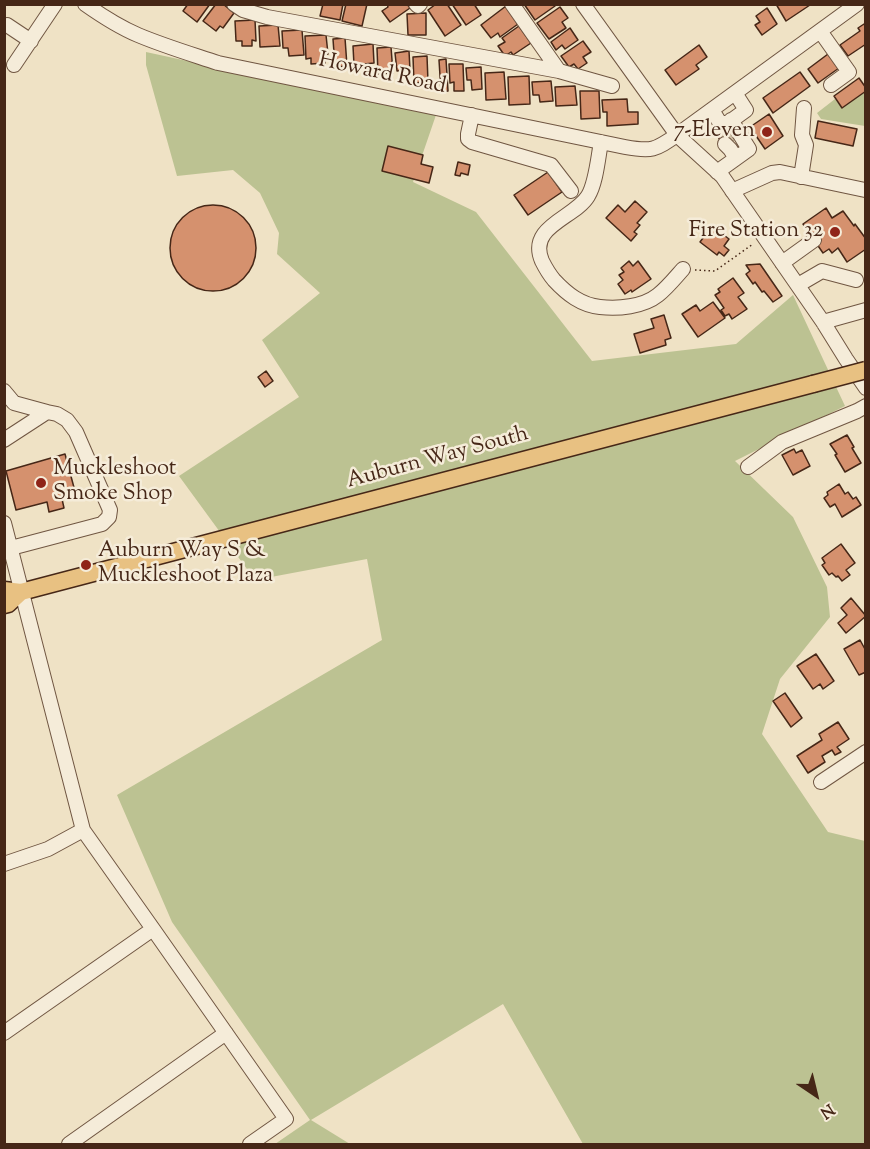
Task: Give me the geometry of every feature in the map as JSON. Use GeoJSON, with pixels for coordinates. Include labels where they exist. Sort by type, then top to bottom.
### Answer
{"type":"FeatureCollection","features":[{"type":"Feature","properties":{"kind":"main road","name":"Auburn Way South"},"geometry":{"type":"LineString","coordinates":[[4,605],[8,604],[13,591],[866,370]]}},
{"type":"Feature","properties":{"kind":"street"},"geometry":{"type":"LineString","coordinates":[[14,65],[55,4]]}},
{"type":"Feature","properties":{"kind":"street","name":"Howard Road"},"geometry":{"type":"LineString","coordinates":[[85,4],[105,18],[136,34],[218,63],[639,150],[651,150],[677,135],[857,4]]}},
{"type":"Feature","properties":{"kind":"street"},"geometry":{"type":"LineString","coordinates":[[512,4],[559,71]]}},
{"type":"Feature","properties":{"kind":"street"},"geometry":{"type":"LineString","coordinates":[[238,5],[243,10],[267,17],[559,71],[612,86]]}},
{"type":"Feature","properties":{"kind":"street"},"geometry":{"type":"LineString","coordinates":[[585,5],[677,135],[717,172],[732,190],[824,322],[866,388]]}},
{"type":"Feature","properties":{"kind":"street"},"geometry":{"type":"LineString","coordinates":[[7,25],[31,41]]}},
{"type":"Feature","properties":{"kind":"street"},"geometry":{"type":"LineString","coordinates":[[820,32],[849,72],[831,86]]}},
{"type":"Feature","properties":{"kind":"street"},"geometry":{"type":"LineString","coordinates":[[717,172],[726,136],[746,110],[735,93]]}},
{"type":"Feature","properties":{"kind":"street"},"geometry":{"type":"LineString","coordinates":[[801,177],[806,145],[802,135],[804,108]]}},
{"type":"Feature","properties":{"kind":"street"},"geometry":{"type":"LineString","coordinates":[[712,110],[726,136]]}},
{"type":"Feature","properties":{"kind":"street"},"geometry":{"type":"LineString","coordinates":[[472,115],[468,139],[551,165],[571,191]]}},
{"type":"Feature","properties":{"kind":"street"},"geometry":{"type":"LineString","coordinates":[[601,142],[589,195],[544,234],[539,245],[539,253],[544,265],[552,277],[576,299],[591,306],[615,308],[641,304],[656,297],[683,269]]}},
{"type":"Feature","properties":{"kind":"street"},"geometry":{"type":"LineString","coordinates":[[732,190],[772,173],[780,172],[865,190]]}},
{"type":"Feature","properties":{"kind":"street"},"geometry":{"type":"LineString","coordinates":[[782,262],[814,240]]}},
{"type":"Feature","properties":{"kind":"street"},"geometry":{"type":"LineString","coordinates":[[798,285],[822,271],[856,280]]}},
{"type":"Feature","properties":{"kind":"street"},"geometry":{"type":"LineString","coordinates":[[824,322],[866,310]]}},
{"type":"Feature","properties":{"kind":"street"},"geometry":{"type":"LineString","coordinates":[[4,391],[14,403],[57,414],[67,420],[76,432],[110,510],[109,517],[102,524],[11,548]]}},
{"type":"Feature","properties":{"kind":"street"},"geometry":{"type":"LineString","coordinates":[[748,466],[782,442],[857,411],[866,405]]}},
{"type":"Feature","properties":{"kind":"street"},"geometry":{"type":"LineString","coordinates":[[4,440],[47,412]]}},
{"type":"Feature","properties":{"kind":"street"},"geometry":{"type":"LineString","coordinates":[[4,523],[11,548],[13,591],[82,830],[286,1119],[250,1144]]}},
{"type":"Feature","properties":{"kind":"street"},"geometry":{"type":"LineString","coordinates":[[821,782],[866,752]]}},
{"type":"Feature","properties":{"kind":"street"},"geometry":{"type":"LineString","coordinates":[[4,864],[48,849],[82,830]]}},
{"type":"Feature","properties":{"kind":"street"},"geometry":{"type":"LineString","coordinates":[[4,1033],[153,928]]}},
{"type":"Feature","properties":{"kind":"street"},"geometry":{"type":"LineString","coordinates":[[69,1144],[226,1033]]}},
{"type":"Feature","properties":{"kind":"path"},"geometry":{"type":"LineString","coordinates":[[683,269],[715,271],[764,236]]}},
{"type":"Feature","properties":{"kind":"green space"},"geometry":{"type":"Polygon","coordinates":[[[146,52],[436,115],[413,182],[476,212],[592,361],[736,344],[793,295],[845,406],[735,461],[793,517],[827,587],[830,617],[780,679],[762,734],[828,832],[865,841],[865,1144],[583,1144],[503,1004],[311,1120],[350,1144],[275,1144],[310,1120],[172,922],[117,795],[382,640],[367,559],[255,580],[179,476],[299,397],[262,340],[320,293],[277,254],[279,233],[260,193],[233,170],[177,176],[146,65],[146,52]]]}},
{"type":"Feature","properties":{"kind":"green space"},"geometry":{"type":"Polygon","coordinates":[[[865,90],[865,126],[821,119],[817,113],[835,99],[842,108],[865,90]]]}},
{"type":"Feature","properties":{"kind":"building"},"geometry":{"type":"Polygon","coordinates":[[[188,4],[210,4],[197,22],[183,11],[188,4]]]}},
{"type":"Feature","properties":{"kind":"building"},"geometry":{"type":"Polygon","coordinates":[[[216,4],[223,4],[234,13],[223,28],[220,26],[216,31],[203,21],[216,4]]]}},
{"type":"Feature","properties":{"kind":"building"},"geometry":{"type":"Polygon","coordinates":[[[323,4],[343,4],[340,20],[320,16],[323,4]]]}},
{"type":"Feature","properties":{"kind":"building"},"geometry":{"type":"Polygon","coordinates":[[[346,4],[367,4],[362,26],[342,21],[346,4]]]}},
{"type":"Feature","properties":{"kind":"building"},"geometry":{"type":"Polygon","coordinates":[[[387,4],[407,4],[410,8],[390,22],[382,11],[388,7],[387,4]]]}},
{"type":"Feature","properties":{"kind":"building"},"geometry":{"type":"Polygon","coordinates":[[[436,4],[447,4],[461,25],[445,36],[428,10],[436,4]]]}},
{"type":"Feature","properties":{"kind":"building"},"geometry":{"type":"Polygon","coordinates":[[[452,4],[474,4],[481,15],[466,25],[452,4]]]}},
{"type":"Feature","properties":{"kind":"building"},"geometry":{"type":"Polygon","coordinates":[[[524,4],[554,4],[555,6],[535,20],[524,4]]]}},
{"type":"Feature","properties":{"kind":"building"},"geometry":{"type":"Polygon","coordinates":[[[776,4],[810,4],[810,5],[786,21],[776,4]]]}},
{"type":"Feature","properties":{"kind":"building"},"geometry":{"type":"Polygon","coordinates":[[[506,6],[518,24],[500,37],[498,33],[491,38],[481,25],[506,6]]]}},
{"type":"Feature","properties":{"kind":"building"},"geometry":{"type":"Polygon","coordinates":[[[560,7],[568,18],[562,22],[566,28],[549,39],[537,23],[560,7]]]}},
{"type":"Feature","properties":{"kind":"building"},"geometry":{"type":"Polygon","coordinates":[[[767,8],[777,24],[762,35],[755,25],[760,22],[756,16],[767,8]]]}},
{"type":"Feature","properties":{"kind":"building"},"geometry":{"type":"Polygon","coordinates":[[[426,13],[426,35],[408,35],[407,14],[426,13]]]}},
{"type":"Feature","properties":{"kind":"building"},"geometry":{"type":"Polygon","coordinates":[[[255,20],[256,41],[252,40],[252,46],[242,46],[242,41],[236,41],[235,21],[255,20]]]}},
{"type":"Feature","properties":{"kind":"building"},"geometry":{"type":"Polygon","coordinates":[[[864,24],[866,44],[848,56],[840,45],[860,31],[858,28],[864,24]]]}},
{"type":"Feature","properties":{"kind":"building"},"geometry":{"type":"Polygon","coordinates":[[[278,25],[280,46],[260,47],[259,26],[278,25]]]}},
{"type":"Feature","properties":{"kind":"building"},"geometry":{"type":"Polygon","coordinates":[[[519,26],[531,43],[513,55],[511,52],[505,56],[498,46],[505,42],[502,38],[519,26]]]}},
{"type":"Feature","properties":{"kind":"building"},"geometry":{"type":"Polygon","coordinates":[[[570,28],[578,40],[565,49],[562,45],[556,50],[551,42],[570,28]]]}},
{"type":"Feature","properties":{"kind":"building"},"geometry":{"type":"Polygon","coordinates":[[[302,30],[304,55],[289,56],[288,48],[283,48],[282,31],[302,30]]]}},
{"type":"Feature","properties":{"kind":"building"},"geometry":{"type":"Polygon","coordinates":[[[326,35],[328,54],[324,54],[325,63],[311,64],[311,58],[306,59],[305,36],[326,35]]]}},
{"type":"Feature","properties":{"kind":"building"},"geometry":{"type":"Polygon","coordinates":[[[345,38],[347,66],[335,67],[333,39],[345,38]]]}},
{"type":"Feature","properties":{"kind":"building"},"geometry":{"type":"Polygon","coordinates":[[[583,41],[591,52],[583,57],[587,63],[578,69],[574,64],[569,67],[561,56],[583,41]]]}},
{"type":"Feature","properties":{"kind":"building"},"geometry":{"type":"Polygon","coordinates":[[[373,44],[374,63],[354,65],[353,46],[373,44]]]}},
{"type":"Feature","properties":{"kind":"building"},"geometry":{"type":"Polygon","coordinates":[[[699,45],[707,57],[696,65],[699,69],[676,85],[665,70],[699,45]]]}},
{"type":"Feature","properties":{"kind":"building"},"geometry":{"type":"Polygon","coordinates":[[[391,47],[393,73],[378,74],[377,48],[391,47]]]}},
{"type":"Feature","properties":{"kind":"building"},"geometry":{"type":"Polygon","coordinates":[[[409,51],[410,70],[397,71],[395,53],[409,51]]]}},
{"type":"Feature","properties":{"kind":"building"},"geometry":{"type":"Polygon","coordinates":[[[828,54],[839,68],[818,83],[808,69],[828,54]]]}},
{"type":"Feature","properties":{"kind":"building"},"geometry":{"type":"Polygon","coordinates":[[[427,56],[428,82],[414,83],[413,57],[427,56]]]}},
{"type":"Feature","properties":{"kind":"building"},"geometry":{"type":"Polygon","coordinates":[[[446,59],[448,91],[441,92],[439,60],[446,59]]]}},
{"type":"Feature","properties":{"kind":"building"},"geometry":{"type":"Polygon","coordinates":[[[449,64],[463,64],[464,91],[454,91],[454,82],[450,83],[449,64]]]}},
{"type":"Feature","properties":{"kind":"building"},"geometry":{"type":"Polygon","coordinates":[[[481,67],[482,89],[472,90],[471,80],[467,80],[466,68],[481,67]]]}},
{"type":"Feature","properties":{"kind":"building"},"geometry":{"type":"Polygon","coordinates":[[[504,72],[506,99],[486,100],[485,73],[504,72]]]}},
{"type":"Feature","properties":{"kind":"building"},"geometry":{"type":"Polygon","coordinates":[[[800,72],[810,86],[773,113],[763,98],[800,72]]]}},
{"type":"Feature","properties":{"kind":"building"},"geometry":{"type":"Polygon","coordinates":[[[529,76],[530,104],[509,105],[508,77],[529,76]]]}},
{"type":"Feature","properties":{"kind":"building"},"geometry":{"type":"Polygon","coordinates":[[[859,78],[866,91],[842,108],[834,96],[859,78]]]}},
{"type":"Feature","properties":{"kind":"building"},"geometry":{"type":"Polygon","coordinates":[[[551,81],[553,101],[540,102],[539,95],[533,95],[532,82],[551,81]]]}},
{"type":"Feature","properties":{"kind":"building"},"geometry":{"type":"Polygon","coordinates":[[[575,86],[577,105],[556,106],[555,87],[575,86]]]}},
{"type":"Feature","properties":{"kind":"building"},"geometry":{"type":"Polygon","coordinates":[[[580,91],[599,91],[600,118],[581,119],[580,91]]]}},
{"type":"Feature","properties":{"kind":"building"},"geometry":{"type":"Polygon","coordinates":[[[627,99],[628,112],[638,112],[638,124],[607,126],[607,112],[603,112],[602,100],[627,99]]]}},
{"type":"Feature","properties":{"kind":"building","name":"7-Eleven"},"geometry":{"type":"Polygon","coordinates":[[[769,114],[783,136],[765,149],[750,127],[769,114]]]}},
{"type":"Feature","properties":{"kind":"building"},"geometry":{"type":"Polygon","coordinates":[[[818,121],[857,129],[853,146],[815,138],[818,121]]]}},
{"type":"Feature","properties":{"kind":"building","name":"7-Eleven"},"geometry":{"type":"Polygon","coordinates":[[[728,129],[733,140],[722,145],[717,134],[728,129]]]}},
{"type":"Feature","properties":{"kind":"building"},"geometry":{"type":"Polygon","coordinates":[[[388,146],[423,155],[421,164],[433,167],[429,183],[382,171],[388,146]]]}},
{"type":"Feature","properties":{"kind":"building"},"geometry":{"type":"Polygon","coordinates":[[[458,162],[470,165],[468,175],[461,173],[460,176],[455,175],[458,162]]]}},
{"type":"Feature","properties":{"kind":"building"},"geometry":{"type":"Polygon","coordinates":[[[548,172],[562,192],[528,215],[514,195],[548,172]]]}},
{"type":"Feature","properties":{"kind":"building"},"geometry":{"type":"Polygon","coordinates":[[[635,201],[647,212],[637,223],[640,225],[634,232],[637,234],[631,241],[606,218],[618,205],[625,212],[635,201]]]}},
{"type":"Feature","properties":{"kind":"building"},"geometry":{"type":"Polygon","coordinates":[[[205,205],[221,205],[244,217],[253,231],[256,248],[253,265],[244,279],[221,291],[205,291],[189,284],[177,272],[170,256],[170,240],[177,224],[189,212],[205,205]]]}},
{"type":"Feature","properties":{"kind":"building","name":"Fire Station 32"},"geometry":{"type":"Polygon","coordinates":[[[826,208],[832,218],[843,211],[866,239],[866,249],[847,262],[838,248],[832,253],[829,249],[823,253],[803,224],[826,208]]]}},
{"type":"Feature","properties":{"kind":"building"},"geometry":{"type":"Polygon","coordinates":[[[712,226],[729,239],[724,246],[729,250],[724,256],[719,252],[717,255],[700,242],[712,226]]]}},
{"type":"Feature","properties":{"kind":"building"},"geometry":{"type":"Polygon","coordinates":[[[629,261],[633,266],[638,261],[651,279],[625,294],[618,284],[623,280],[619,275],[624,272],[621,268],[629,261]]]}},
{"type":"Feature","properties":{"kind":"building"},"geometry":{"type":"Polygon","coordinates":[[[760,264],[782,296],[773,302],[755,282],[753,284],[746,274],[750,271],[746,265],[760,264]]]}},
{"type":"Feature","properties":{"kind":"building"},"geometry":{"type":"Polygon","coordinates":[[[733,278],[744,293],[738,297],[747,309],[732,319],[729,314],[725,316],[721,310],[724,308],[715,295],[720,292],[718,289],[733,278]]]}},
{"type":"Feature","properties":{"kind":"building"},"geometry":{"type":"Polygon","coordinates":[[[713,302],[725,318],[698,337],[682,314],[696,305],[700,311],[713,302]]]}},
{"type":"Feature","properties":{"kind":"building"},"geometry":{"type":"Polygon","coordinates":[[[664,315],[671,338],[665,340],[666,345],[640,353],[634,334],[654,328],[651,319],[664,315]]]}},
{"type":"Feature","properties":{"kind":"building"},"geometry":{"type":"Polygon","coordinates":[[[266,371],[273,381],[265,387],[258,377],[266,371]]]}},
{"type":"Feature","properties":{"kind":"building"},"geometry":{"type":"Polygon","coordinates":[[[847,435],[861,463],[845,472],[830,444],[847,435]]]}},
{"type":"Feature","properties":{"kind":"building"},"geometry":{"type":"Polygon","coordinates":[[[794,449],[796,453],[802,450],[810,466],[793,475],[782,455],[794,449]]]}},
{"type":"Feature","properties":{"kind":"building","name":"Muckleshoot Smoke Shop"},"geometry":{"type":"Polygon","coordinates":[[[65,454],[76,495],[62,499],[64,508],[49,512],[47,502],[16,510],[6,471],[65,454]]]}},
{"type":"Feature","properties":{"kind":"building"},"geometry":{"type":"Polygon","coordinates":[[[839,484],[845,494],[848,492],[853,499],[856,497],[861,505],[842,517],[835,504],[830,507],[824,498],[828,495],[827,492],[839,484]]]}},
{"type":"Feature","properties":{"kind":"building"},"geometry":{"type":"Polygon","coordinates":[[[841,544],[855,563],[846,570],[850,575],[842,581],[832,573],[829,575],[822,565],[825,563],[822,558],[841,544]]]}},
{"type":"Feature","properties":{"kind":"building"},"geometry":{"type":"Polygon","coordinates":[[[851,598],[866,616],[846,633],[838,623],[847,615],[841,608],[851,598]]]}},
{"type":"Feature","properties":{"kind":"building"},"geometry":{"type":"Polygon","coordinates":[[[860,640],[866,651],[866,672],[859,675],[844,649],[860,640]]]}},
{"type":"Feature","properties":{"kind":"building"},"geometry":{"type":"Polygon","coordinates":[[[816,654],[834,681],[823,689],[820,684],[813,689],[797,666],[816,654]]]}},
{"type":"Feature","properties":{"kind":"building"},"geometry":{"type":"Polygon","coordinates":[[[785,693],[802,718],[791,727],[773,701],[785,693]]]}},
{"type":"Feature","properties":{"kind":"building"},"geometry":{"type":"Polygon","coordinates":[[[838,722],[849,739],[837,747],[841,752],[835,755],[832,750],[822,756],[825,762],[808,773],[797,756],[822,740],[819,734],[838,722]]]}},
{"type":"Feature","properties":{"kind":"tunnel"},"geometry":{"type":"LineString","coordinates":[[725,131],[730,142]]}},
{"type":"Feature","properties":{"kind":"place","name":"7-Eleven"},"geometry":{"type":"Point","coordinates":[767,132]}},
{"type":"Feature","properties":{"kind":"place","name":"Fire Station 32"},"geometry":{"type":"Point","coordinates":[835,232]}},
{"type":"Feature","properties":{"kind":"place","name":"Muckleshoot Smoke Shop"},"geometry":{"type":"Point","coordinates":[41,483]}},
{"type":"Feature","properties":{"kind":"place","name":"Auburn Way S & Muckleshoot Plaza"},"geometry":{"type":"Point","coordinates":[86,565]}}]}
